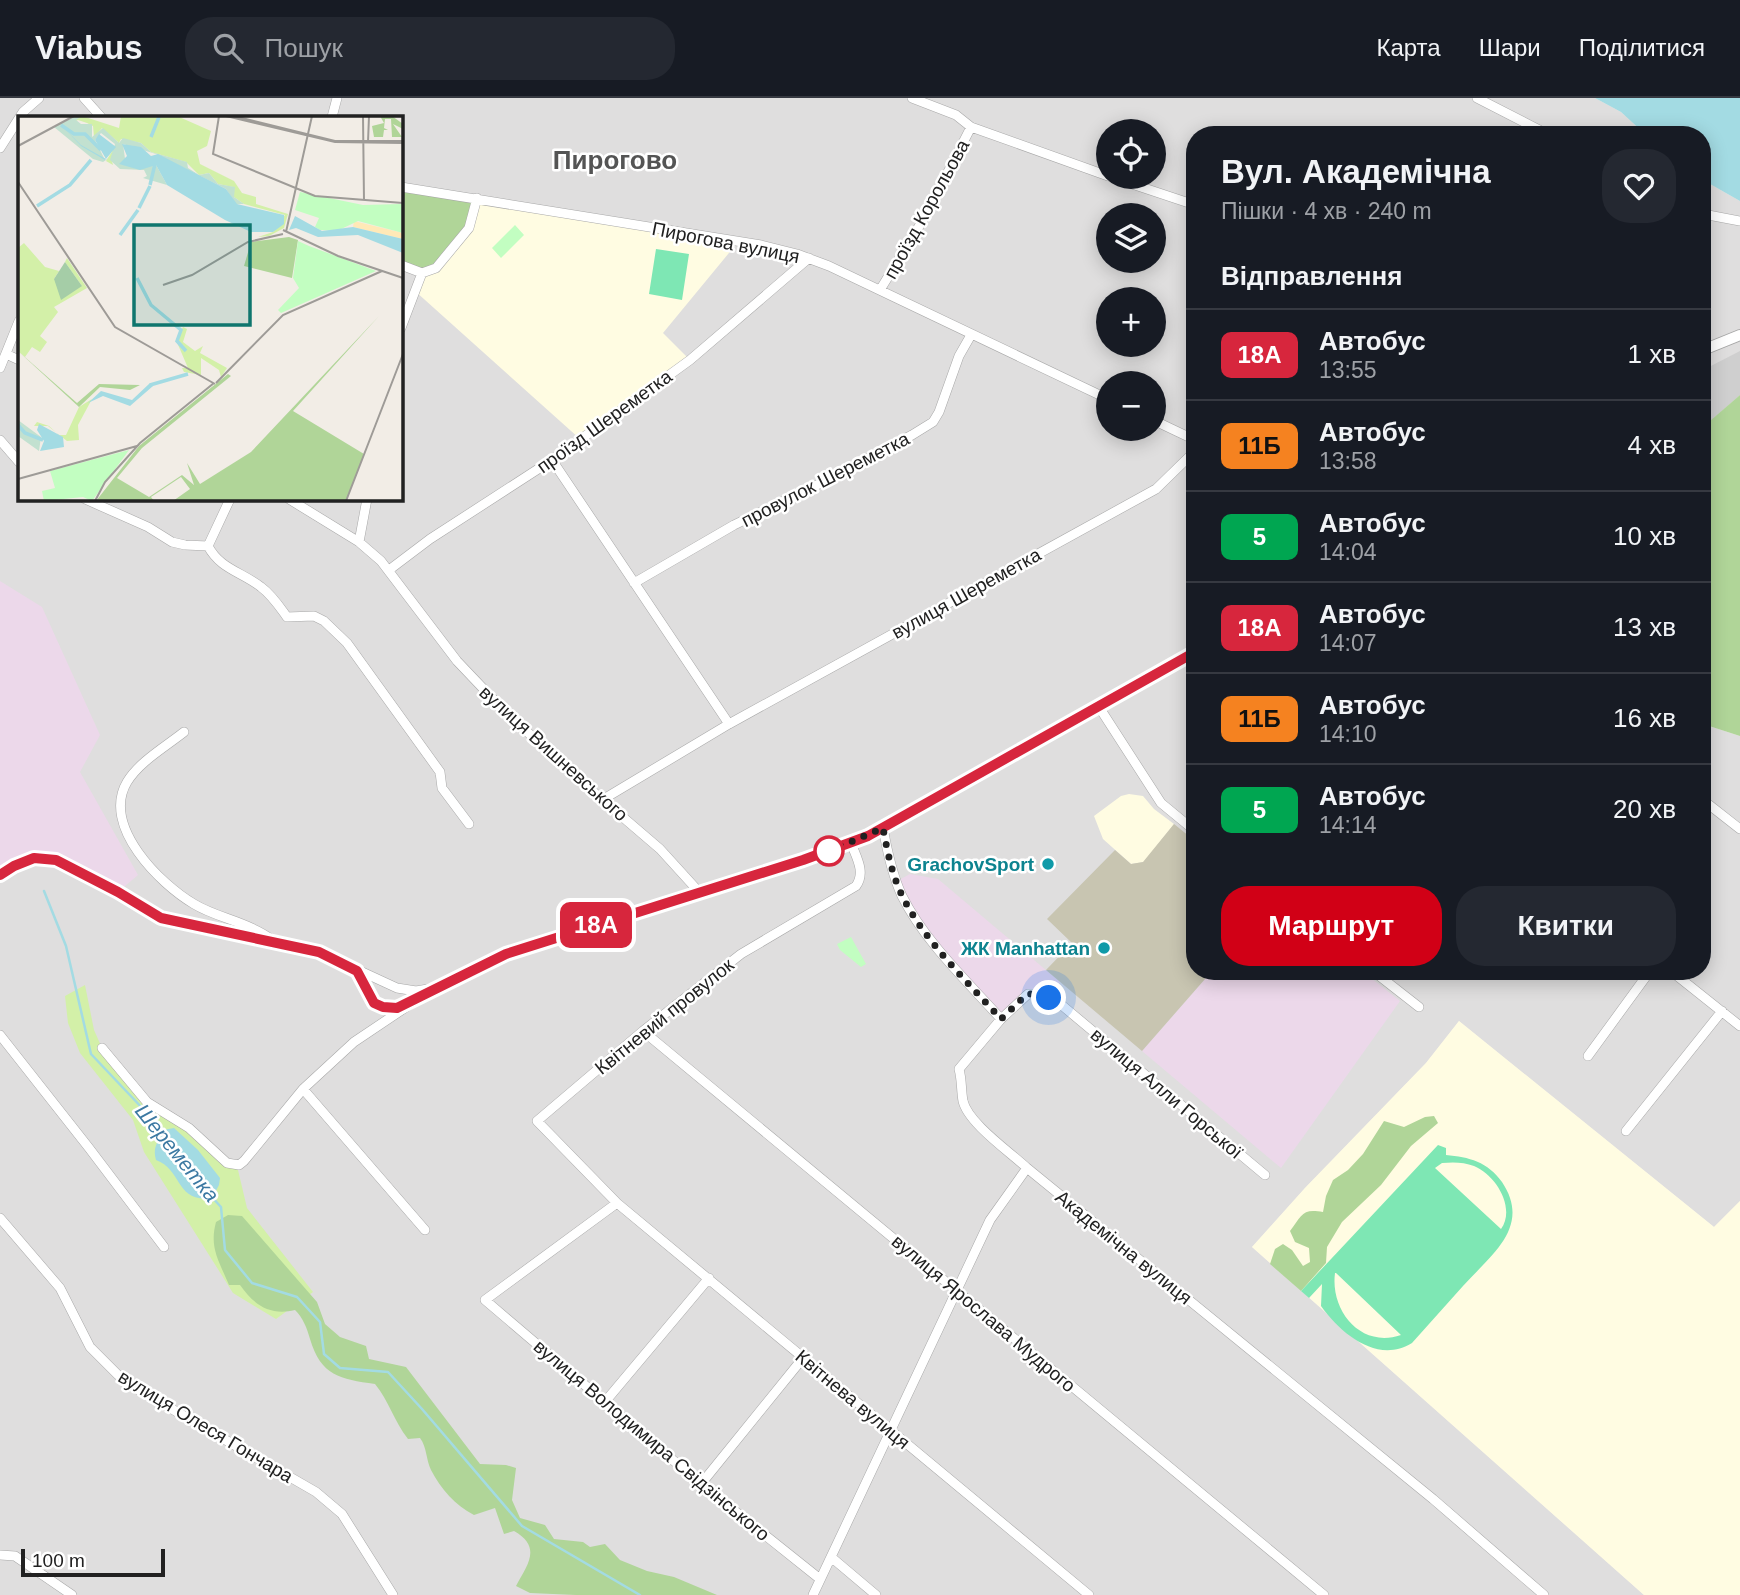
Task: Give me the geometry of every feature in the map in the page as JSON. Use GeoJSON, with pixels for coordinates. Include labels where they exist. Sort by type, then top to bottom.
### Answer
{"type":"FeatureCollection","features":[{"type":"Feature","properties":{"kind":"street"},"geometry":{"type":"LineString","coordinates":[[20,116],[40,98]]}},
{"type":"Feature","properties":{"kind":"street"},"geometry":{"type":"LineString","coordinates":[[84,98],[100,116]]}},
{"type":"Feature","properties":{"kind":"street"},"geometry":{"type":"LineString","coordinates":[[332,116],[337,98]]}},
{"type":"Feature","properties":{"kind":"street"},"geometry":{"type":"LineString","coordinates":[[912,98],[956,115],[971,127],[1096,171]]}},
{"type":"Feature","properties":{"kind":"street"},"geometry":{"type":"LineString","coordinates":[[1477,98],[1531,126]]}},
{"type":"Feature","properties":{"kind":"street"},"geometry":{"type":"LineString","coordinates":[[0,148],[18,120]]}},
{"type":"Feature","properties":{"kind":"street","name":"проїзд Корольова"},"geometry":{"type":"LineString","coordinates":[[880,290],[926,215],[971,127]]}},
{"type":"Feature","properties":{"kind":"street","name":"Пирогова вулиця"},"geometry":{"type":"LineString","coordinates":[[402,187],[761,245],[809,258],[1096,393]]}},
{"type":"Feature","properties":{"kind":"street"},"geometry":{"type":"LineString","coordinates":[[1148,189],[1186,202]]}},
{"type":"Feature","properties":{"kind":"street"},"geometry":{"type":"LineString","coordinates":[[402,265],[422,273],[436,268],[469,228],[477,198]]}},
{"type":"Feature","properties":{"kind":"street"},"geometry":{"type":"LineString","coordinates":[[1711,216],[1740,221]]}},
{"type":"Feature","properties":{"kind":"street","name":"проїзд Шереметка"},"geometry":{"type":"LineString","coordinates":[[389,570],[552,460],[690,360],[809,258]]}},
{"type":"Feature","properties":{"kind":"street"},"geometry":{"type":"LineString","coordinates":[[402,325],[422,273]]}},
{"type":"Feature","properties":{"kind":"street"},"geometry":{"type":"LineString","coordinates":[[0,368],[18,324]]}},
{"type":"Feature","properties":{"kind":"street","name":"провулок Шереметка"},"geometry":{"type":"LineString","coordinates":[[634,583],[734,525],[821,483],[933,422],[959,356],[971,335]]}},
{"type":"Feature","properties":{"kind":"street"},"geometry":{"type":"LineString","coordinates":[[1711,348],[1740,335]]}},
{"type":"Feature","properties":{"kind":"street"},"geometry":{"type":"LineString","coordinates":[[6,354],[18,360]]}},
{"type":"Feature","properties":{"kind":"street"},"geometry":{"type":"LineString","coordinates":[[1166,426],[1186,436]]}},
{"type":"Feature","properties":{"kind":"street"},"geometry":{"type":"LineString","coordinates":[[0,440],[18,460]]}},
{"type":"Feature","properties":{"kind":"street"},"geometry":{"type":"LineString","coordinates":[[552,460],[729,724]]}},
{"type":"Feature","properties":{"kind":"street","name":"вулиця Шереметка"},"geometry":{"type":"LineString","coordinates":[[602,800],[729,724],[1156,489],[1186,460]]}},
{"type":"Feature","properties":{"kind":"street"},"geometry":{"type":"LineString","coordinates":[[87,500],[148,527],[172,542],[208,546]]}},
{"type":"Feature","properties":{"kind":"street"},"geometry":{"type":"LineString","coordinates":[[208,546],[230,500]]}},
{"type":"Feature","properties":{"kind":"street","name":"вулиця Вишневського"},"geometry":{"type":"LineString","coordinates":[[291,500],[359,542],[389,570],[418,612],[475,680],[538,744],[660,849],[700,893]]}},
{"type":"Feature","properties":{"kind":"street"},"geometry":{"type":"LineString","coordinates":[[359,542],[366,500]]}},
{"type":"Feature","properties":{"kind":"street"},"geometry":{"type":"LineString","coordinates":[[208,546],[221,564],[261,587],[287,617],[314,617],[324,621],[347,643],[440,772],[442,788],[469,824]]}},
{"type":"Feature","properties":{"kind":"street"},"geometry":{"type":"LineString","coordinates":[[102,1048],[147,1102],[188,1128],[227,1163],[233,1165],[244,1161],[303,1089],[364,1034],[434,988],[506,954],[851,842],[883,828],[1098,707],[1186,662]]}},
{"type":"Feature","properties":{"kind":"street"},"geometry":{"type":"LineString","coordinates":[[1098,707],[1161,803],[1186,824]]}},
{"type":"Feature","properties":{"kind":"street"},"geometry":{"type":"LineString","coordinates":[[184,732],[136,771],[128,781],[121,800],[125,829],[142,858],[168,887],[196,906],[255,928],[272,940]]}},
{"type":"Feature","properties":{"kind":"street"},"geometry":{"type":"LineString","coordinates":[[1711,806],[1740,829]]}},
{"type":"Feature","properties":{"kind":"street"},"geometry":{"type":"LineString","coordinates":[[883,828],[891,865],[904,900],[926,933],[1001,1019]]}},
{"type":"Feature","properties":{"kind":"street","name":"Квітневий провулок"},"geometry":{"type":"LineString","coordinates":[[617,1203],[537,1121],[643,1031],[754,945],[856,886],[861,871],[851,842]]}},
{"type":"Feature","properties":{"kind":"street"},"geometry":{"type":"LineString","coordinates":[[0,875],[34,858],[56,860],[161,918],[319,952],[397,988],[416,991],[434,988]]}},
{"type":"Feature","properties":{"kind":"street"},"geometry":{"type":"LineString","coordinates":[[1384,980],[1419,1007]]}},
{"type":"Feature","properties":{"kind":"street"},"geometry":{"type":"LineString","coordinates":[[1588,1056],[1643,980]]}},
{"type":"Feature","properties":{"kind":"street"},"geometry":{"type":"LineString","coordinates":[[1682,980],[1740,1026]]}},
{"type":"Feature","properties":{"kind":"street","name":"вулиця Алли Горської"},"geometry":{"type":"LineString","coordinates":[[1001,1019],[1027,994],[1043,994],[1058,1002],[1265,1175]]}},
{"type":"Feature","properties":{"kind":"street"},"geometry":{"type":"LineString","coordinates":[[1626,1131],[1722,1011]]}},
{"type":"Feature","properties":{"kind":"street","name":"Академічна вулиця"},"geometry":{"type":"LineString","coordinates":[[1001,1019],[959,1069],[963,1102],[973,1120],[1027,1168],[1433,1499],[1544,1595]]}},
{"type":"Feature","properties":{"kind":"street","name":"вулиця Ярослава Мудрого"},"geometry":{"type":"LineString","coordinates":[[643,1031],[1324,1595]]}},
{"type":"Feature","properties":{"kind":"street"},"geometry":{"type":"LineString","coordinates":[[0,1035],[164,1247]]}},
{"type":"Feature","properties":{"kind":"street"},"geometry":{"type":"LineString","coordinates":[[303,1089],[425,1230]]}},
{"type":"Feature","properties":{"kind":"street"},"geometry":{"type":"LineString","coordinates":[[813,1595],[956,1290],[997,1209],[1027,1168]]}},
{"type":"Feature","properties":{"kind":"street","name":"Квітнева вулиця"},"geometry":{"type":"LineString","coordinates":[[617,1203],[1089,1595]]}},
{"type":"Feature","properties":{"kind":"street","name":"вулиця Володимира Свідзінського"},"geometry":{"type":"LineString","coordinates":[[617,1203],[485,1300],[701,1484],[820,1579]]}},
{"type":"Feature","properties":{"kind":"street","name":"вулиця Олеся Гончара"},"geometry":{"type":"LineString","coordinates":[[0,1218],[60,1288],[90,1347],[106,1365],[132,1386],[316,1492],[342,1514],[393,1595]]}},
{"type":"Feature","properties":{"kind":"street"},"geometry":{"type":"LineString","coordinates":[[604,1403],[709,1278]]}},
{"type":"Feature","properties":{"kind":"street"},"geometry":{"type":"LineString","coordinates":[[701,1484],[803,1358]]}},
{"type":"Feature","properties":{"kind":"street"},"geometry":{"type":"LineString","coordinates":[[0,1555],[15,1556],[72,1595]]}},
{"type":"Feature","properties":{"kind":"street"},"geometry":{"type":"LineString","coordinates":[[831,1557],[876,1595]]}},
{"type":"Feature","properties":{"kind":"shaded area"},"geometry":{"type":"Polygon","coordinates":[[[0,98],[1595,98],[1621,112],[1636,126],[1186,126],[1186,980],[1711,980],[1711,727],[1740,736],[1740,1201],[1714,1227],[1459,1021],[1426,1063],[1252,1247],[1644,1595],[0,1595],[0,98]]]}},
{"type":"Feature","properties":{"kind":"shaded area"},"geometry":{"type":"Polygon","coordinates":[[[1711,185],[1740,201],[1740,395],[1711,420],[1711,185]]]}},
{"type":"Feature","properties":{"kind":"shaded area"},"geometry":{"type":"Polygon","coordinates":[[[477,198],[738,242],[663,333],[690,360],[580,439],[415,291],[477,198]]]}},
{"type":"Feature","properties":{"kind":"shaded area"},"geometry":{"type":"Polygon","coordinates":[[[1740,351],[1740,395],[1711,420],[1711,366],[1740,351]]]}},
{"type":"Feature","properties":{"kind":"shaded area"},"geometry":{"type":"Polygon","coordinates":[[[0,581],[42,607],[100,735],[80,772],[138,875],[118,892],[56,860],[34,858],[0,875],[0,581]]]}},
{"type":"Feature","properties":{"kind":"shaded area"},"geometry":{"type":"Polygon","coordinates":[[[1121,796],[1143,796],[1154,809],[1174,824],[1144,862],[1131,864],[1103,839],[1094,816],[1121,796]]]}},
{"type":"Feature","properties":{"kind":"shaded area"},"geometry":{"type":"Polygon","coordinates":[[[1174,824],[1186,834],[1186,980],[1204,980],[1142,1051],[1046,970],[1072,943],[1047,919],[1115,850],[1131,864],[1143,862],[1174,824]]]}},
{"type":"Feature","properties":{"kind":"shaded area"},"geometry":{"type":"Polygon","coordinates":[[[910,874],[938,879],[1060,982],[1049,998],[1028,994],[1001,1019],[926,933],[897,881],[910,874]]]}},
{"type":"Feature","properties":{"kind":"shaded area"},"geometry":{"type":"Polygon","coordinates":[[[1204,980],[1373,980],[1400,1001],[1281,1168],[1142,1051],[1204,980]]]}},
{"type":"Feature","properties":{"kind":"shaded area"},"geometry":{"type":"Polygon","coordinates":[[[1459,1021],[1714,1227],[1740,1201],[1740,1595],[1644,1595],[1252,1247],[1426,1063],[1459,1021]]]}},
{"type":"Feature","properties":{"kind":"green space"},"geometry":{"type":"Polygon","coordinates":[[[402,188],[477,198],[469,228],[429,272],[402,265],[402,188]]]}},
{"type":"Feature","properties":{"kind":"green space"},"geometry":{"type":"Polygon","coordinates":[[[515,225],[524,235],[501,258],[492,248],[515,225]]]}},
{"type":"Feature","properties":{"kind":"green space"},"geometry":{"type":"Polygon","coordinates":[[[656,249],[689,254],[682,300],[649,294],[656,249]]]}},
{"type":"Feature","properties":{"kind":"green space"},"geometry":{"type":"Polygon","coordinates":[[[1740,395],[1740,736],[1711,727],[1711,420],[1740,395]]]}},
{"type":"Feature","properties":{"kind":"green space"},"geometry":{"type":"Polygon","coordinates":[[[851,937],[866,964],[861,967],[840,950],[837,944],[851,937]]]}},
{"type":"Feature","properties":{"kind":"green space"},"geometry":{"type":"Polygon","coordinates":[[[85,985],[94,1030],[102,1048],[129,1083],[238,1170],[247,1208],[313,1292],[276,1319],[233,1293],[144,1152],[133,1120],[80,1053],[68,1023],[65,996],[85,985]]]}},
{"type":"Feature","properties":{"kind":"green space"},"geometry":{"type":"Polygon","coordinates":[[[1434,1116],[1438,1123],[1411,1146],[1381,1185],[1342,1222],[1327,1247],[1326,1263],[1301,1291],[1270,1264],[1275,1249],[1283,1244],[1292,1250],[1303,1266],[1310,1262],[1309,1248],[1295,1242],[1290,1231],[1306,1212],[1323,1212],[1333,1180],[1348,1170],[1363,1154],[1384,1121],[1404,1127],[1425,1117],[1434,1116]]]}},
{"type":"Feature","properties":{"kind":"green space"},"geometry":{"type":"Polygon","coordinates":[[[1438,1145],[1446,1148],[1446,1155],[1470,1159],[1491,1170],[1502,1182],[1510,1198],[1510,1227],[1496,1251],[1412,1343],[1399,1349],[1374,1348],[1339,1327],[1321,1306],[1322,1284],[1309,1298],[1301,1291],[1438,1145]],[[1442,1163],[1435,1168],[1501,1229],[1505,1221],[1505,1202],[1490,1177],[1470,1165],[1442,1163]],[[1336,1273],[1338,1301],[1351,1324],[1373,1337],[1401,1335],[1336,1273]]]}},
{"type":"Feature","properties":{"kind":"green space"},"geometry":{"type":"Polygon","coordinates":[[[228,1215],[242,1216],[317,1302],[325,1324],[340,1337],[366,1346],[369,1359],[406,1367],[480,1464],[516,1468],[512,1500],[520,1518],[545,1525],[554,1539],[583,1542],[590,1547],[605,1544],[620,1560],[647,1571],[674,1577],[717,1595],[530,1593],[516,1586],[530,1556],[528,1543],[523,1537],[514,1531],[504,1534],[495,1508],[474,1515],[455,1501],[431,1470],[420,1438],[408,1439],[375,1384],[342,1377],[326,1368],[295,1310],[270,1310],[251,1298],[240,1285],[229,1285],[216,1254],[214,1239],[216,1222],[228,1215]]]}},
{"type":"Feature","properties":{"kind":"water"},"geometry":{"type":"Polygon","coordinates":[[[1595,98],[1740,98],[1740,201],[1711,185],[1711,126],[1636,126],[1621,112],[1595,98]]]}},
{"type":"Feature","properties":{"kind":"water"},"geometry":{"type":"Polygon","coordinates":[[[174,1128],[198,1150],[220,1178],[212,1198],[191,1196],[171,1171],[156,1160],[155,1148],[163,1130],[174,1128]]]}},
{"type":"Feature","properties":{"kind":"waterway","name":"Шереметка"},"geometry":{"type":"LineString","coordinates":[[44,891],[66,946],[91,1054],[163,1130]]}},
{"type":"Feature","properties":{"kind":"waterway","name":"Шереметка"},"geometry":{"type":"LineString","coordinates":[[210,1195],[221,1207],[225,1250],[252,1283],[297,1297],[320,1322],[324,1354],[340,1368],[388,1372],[522,1526],[640,1595]]}},
{"type":"Feature","properties":{"kind":"bus line","name":"18А"},"geometry":{"type":"LineString","coordinates":[[0,875],[34,858],[56,860],[161,918],[319,952],[357,971],[374,1003],[397,1008],[506,954],[803,860],[868,836],[1186,657]]}},
{"type":"Feature","properties":{"kind":"place","name":"GrachovSport"},"geometry":{"type":"Point","coordinates":[1048,864]}},
{"type":"Feature","properties":{"kind":"place","name":"ЖК Manhattan"},"geometry":{"type":"Point","coordinates":[1104,948]}},
{"type":"Feature","properties":{"kind":"district","name":"Пирогово"},"geometry":{"type":"Point","coordinates":[615,160]}},
{"type":"Feature","properties":{"kind":"route"},"geometry":{"type":"LineString","coordinates":[[829,851],[883,828],[891,865],[904,900],[926,933],[1001,1019],[1027,994],[1043,994],[1049,998]]}}]}
